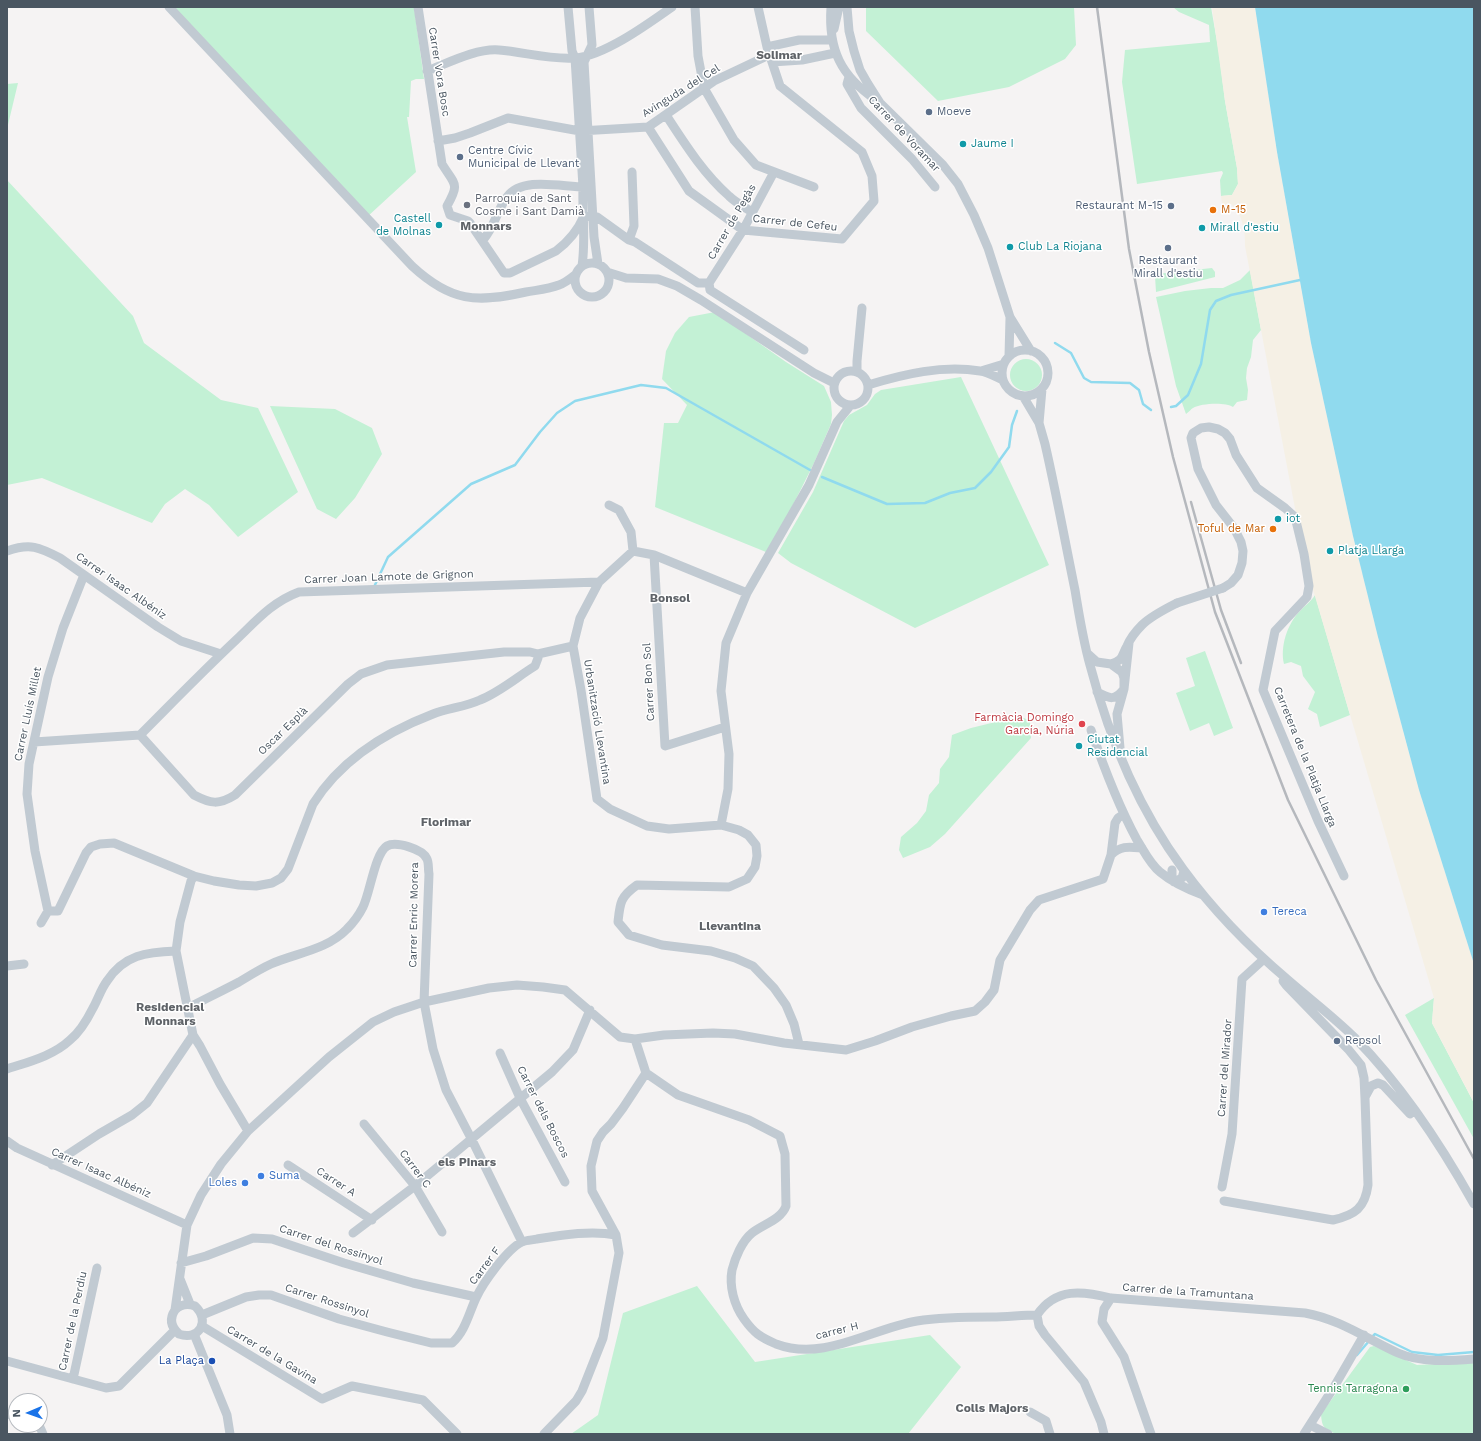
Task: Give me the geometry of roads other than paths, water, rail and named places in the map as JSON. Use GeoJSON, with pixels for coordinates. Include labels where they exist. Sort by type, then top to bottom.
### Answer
{"type":"FeatureCollection","features":[{"type":"Feature","properties":{"kind":"street"},"geometry":{"type":"LineString","coordinates":[[169,7],[412,266],[426,279],[439,288],[452,294],[468,298],[502,298],[560,285],[575,275],[582,266],[587,263],[598,264]]}},
{"type":"Feature","properties":{"kind":"street","name":"Carrer Vora Bosc"},"geometry":{"type":"LineString","coordinates":[[418,7],[442,164],[455,185],[455,192],[447,206],[450,215],[468,221],[483,240]]}},
{"type":"Feature","properties":{"kind":"street"},"geometry":{"type":"LineString","coordinates":[[568,7],[572,51],[576,58],[584,131],[588,187],[588,216],[582,266]]}},
{"type":"Feature","properties":{"kind":"street"},"geometry":{"type":"LineString","coordinates":[[584,131],[584,62],[592,45],[590,7]]}},
{"type":"Feature","properties":{"kind":"street"},"geometry":{"type":"LineString","coordinates":[[427,71],[480,51],[498,50],[576,58],[588,55],[607,48],[672,7]]}},
{"type":"Feature","properties":{"kind":"street"},"geometry":{"type":"LineString","coordinates":[[695,7],[698,56],[704,88],[734,140],[756,165],[814,187]]}},
{"type":"Feature","properties":{"kind":"street","name":"Carrer de Cefeu"},"geometry":{"type":"LineString","coordinates":[[648,127],[689,191],[743,230],[842,239],[874,201],[872,176],[862,152],[780,86],[769,55],[758,7]]}},
{"type":"Feature","properties":{"kind":"street"},"geometry":{"type":"LineString","coordinates":[[831,7],[830,18],[832,40],[835,53],[845,72],[862,90],[880,104],[943,165],[958,184],[974,215],[988,248],[1010,317],[1031,351]]}},
{"type":"Feature","properties":{"kind":"street"},"geometry":{"type":"LineString","coordinates":[[832,40],[839,7]]}},
{"type":"Feature","properties":{"kind":"street"},"geometry":{"type":"LineString","coordinates":[[847,7],[849,31],[860,70],[880,104]]}},
{"type":"Feature","properties":{"kind":"street","name":"Avinguda del Cel"},"geometry":{"type":"LineString","coordinates":[[438,141],[456,138],[508,118],[584,131],[648,127],[714,81],[799,40],[832,40]]}},
{"type":"Feature","properties":{"kind":"street","name":"Avinguda del Cel"},"geometry":{"type":"LineString","coordinates":[[769,55],[802,60],[835,53]]}},
{"type":"Feature","properties":{"kind":"street","name":"Carrer de Voramar"},"geometry":{"type":"LineString","coordinates":[[850,77],[847,84],[861,108],[912,159],[935,187]]}},
{"type":"Feature","properties":{"kind":"street"},"geometry":{"type":"LineString","coordinates":[[666,115],[690,151],[711,178],[730,197],[752,212]]}},
{"type":"Feature","properties":{"kind":"street"},"geometry":{"type":"LineString","coordinates":[[629,240],[634,226],[632,172]]}},
{"type":"Feature","properties":{"kind":"street","name":"Carrer de Pegàs"},"geometry":{"type":"LineString","coordinates":[[709,283],[743,230],[774,172]]}},
{"type":"Feature","properties":{"kind":"street"},"geometry":{"type":"LineString","coordinates":[[588,187],[528,184],[514,190],[507,197],[490,231],[483,240],[504,273],[510,273],[562,247],[588,216]]}},
{"type":"Feature","properties":{"kind":"street"},"geometry":{"type":"LineString","coordinates":[[588,216],[597,217],[629,240],[635,242],[698,283],[709,283],[710,290],[804,350]]}},
{"type":"Feature","properties":{"kind":"street"},"geometry":{"type":"LineString","coordinates":[[588,216],[598,264],[607,272],[626,278],[658,279],[677,286],[814,373],[834,382]]}},
{"type":"Feature","properties":{"kind":"street"},"geometry":{"type":"LineString","coordinates":[[606,288],[608,278],[607,272]]}},
{"type":"Feature","properties":{"kind":"street"},"geometry":{"type":"LineString","coordinates":[[575,275],[575,281],[579,291]]}},
{"type":"Feature","properties":{"kind":"street"},"geometry":{"type":"LineString","coordinates":[[560,285],[593,297],[603,292],[606,288],[626,278]]}},
{"type":"Feature","properties":{"kind":"street"},"geometry":{"type":"LineString","coordinates":[[857,372],[862,308]]}},
{"type":"Feature","properties":{"kind":"street"},"geometry":{"type":"LineString","coordinates":[[1009,356],[1010,317]]}},
{"type":"Feature","properties":{"kind":"street"},"geometry":{"type":"LineString","coordinates":[[1024,350],[1031,351],[1039,355],[1045,361],[1048,368],[1046,382],[1042,388],[1031,396],[1014,394],[1003,380],[1002,371],[1004,364],[1009,356],[1016,352],[1024,350]]}},
{"type":"Feature","properties":{"kind":"street"},"geometry":{"type":"LineString","coordinates":[[981,371],[1004,364]]}},
{"type":"Feature","properties":{"kind":"street"},"geometry":{"type":"LineString","coordinates":[[868,385],[919,372],[941,369],[981,371],[1003,380]]}},
{"type":"Feature","properties":{"kind":"street"},"geometry":{"type":"LineString","coordinates":[[721,825],[728,789],[729,754],[721,691],[726,643],[747,593],[809,485],[837,422],[850,406],[860,403],[867,396],[868,385],[864,377],[857,372],[846,371],[834,382],[833,388],[837,399],[838,411],[837,422]]}},
{"type":"Feature","properties":{"kind":"street"},"geometry":{"type":"LineString","coordinates":[[1039,423],[1042,388]]}},
{"type":"Feature","properties":{"kind":"street"},"geometry":{"type":"LineString","coordinates":[[1023,396],[1039,423],[1055,490],[1086,652],[1097,692],[1121,760],[1142,804],[1160,836],[1184,871],[1222,917],[1264,959],[1355,1038],[1381,1066],[1431,1133],[1474,1204]]}},
{"type":"Feature","properties":{"kind":"street"},"geometry":{"type":"LineString","coordinates":[[837,399],[850,406]]}},
{"type":"Feature","properties":{"kind":"street","name":"Carretera de la Platja Llarga"},"geometry":{"type":"LineString","coordinates":[[1111,664],[1118,662],[1123,657],[1134,634],[1143,624],[1157,614],[1177,603],[1223,588],[1231,584],[1238,575],[1242,563],[1243,550],[1241,542],[1234,528],[1216,505],[1206,488],[1198,469],[1191,438],[1193,433],[1201,428],[1208,427],[1218,429],[1225,433],[1230,439],[1236,455],[1257,488],[1295,517],[1304,554],[1308,586],[1307,597],[1275,631],[1263,690],[1318,821],[1344,876]]}},
{"type":"Feature","properties":{"kind":"street"},"geometry":{"type":"LineString","coordinates":[[609,505],[619,510],[631,532],[633,551]]}},
{"type":"Feature","properties":{"kind":"street","name":"Carrer Isaac Albéniz"},"geometry":{"type":"LineString","coordinates":[[7,551],[24,546],[43,549],[60,558],[158,627],[181,641],[221,654]]}},
{"type":"Feature","properties":{"kind":"street"},"geometry":{"type":"LineString","coordinates":[[633,551],[654,555],[747,593]]}},
{"type":"Feature","properties":{"kind":"street"},"geometry":{"type":"LineString","coordinates":[[573,646],[580,618],[599,582],[633,551]]}},
{"type":"Feature","properties":{"kind":"street","name":"Carrer Bon Sol"},"geometry":{"type":"LineString","coordinates":[[654,555],[665,746],[725,727]]}},
{"type":"Feature","properties":{"kind":"street","name":"Carrer Lluís Millet"},"geometry":{"type":"LineString","coordinates":[[48,911],[35,851],[27,794],[29,764],[48,677],[63,628],[84,575]]}},
{"type":"Feature","properties":{"kind":"street","name":"Carrer Joan Lamote de Grignon"},"geometry":{"type":"LineString","coordinates":[[140,735],[221,654],[276,603],[299,592],[599,582]]}},
{"type":"Feature","properties":{"kind":"street"},"geometry":{"type":"LineString","coordinates":[[1121,760],[1117,714],[1124,689],[1129,643]]}},
{"type":"Feature","properties":{"kind":"street","name":"Oscar Esplà"},"geometry":{"type":"LineString","coordinates":[[140,735],[194,796],[216,803],[227,800],[235,795],[348,684],[361,674],[387,665],[504,652],[530,652],[538,654],[573,646]]}},
{"type":"Feature","properties":{"kind":"street","name":"Urbanització Llevantina"},"geometry":{"type":"LineString","coordinates":[[573,646],[597,799],[610,809],[647,826],[660,829],[721,825],[739,830],[748,835],[756,845],[757,856],[755,867],[747,879],[729,887],[637,885],[627,893],[621,902],[619,906],[618,922],[629,935],[662,945],[717,953],[736,958],[754,966],[774,988],[786,1005],[794,1024],[799,1044]]}},
{"type":"Feature","properties":{"kind":"street"},"geometry":{"type":"LineString","coordinates":[[1086,652],[1097,662],[1111,664],[1122,672],[1124,678],[1124,689],[1119,696],[1112,698],[1106,697],[1097,692]]}},
{"type":"Feature","properties":{"kind":"street"},"geometry":{"type":"LineString","coordinates":[[41,923],[48,911],[58,911],[86,853],[92,847],[100,844],[114,844],[194,876],[214,881],[256,886],[272,884],[281,878],[288,869],[313,804],[318,796],[325,787],[359,755],[379,740],[406,725],[435,714],[481,700],[535,666],[538,654]]}},
{"type":"Feature","properties":{"kind":"street"},"geometry":{"type":"LineString","coordinates":[[1091,730],[1105,771],[1124,814],[1154,867],[1177,884],[1204,896]]}},
{"type":"Feature","properties":{"kind":"street"},"geometry":{"type":"LineString","coordinates":[[34,742],[140,735]]}},
{"type":"Feature","properties":{"kind":"street"},"geometry":{"type":"LineString","coordinates":[[175,1310],[179,1306],[190,1304],[195,1306],[202,1315],[202,1326],[194,1334],[184,1336],[175,1330],[171,1320],[175,1310],[187,1225],[211,1179],[221,1164],[248,1131],[328,1057],[373,1022],[394,1012],[424,1002],[489,988],[517,985],[565,990],[620,1037],[634,1039],[664,1035],[713,1033],[735,1034],[784,1043],[846,1050],[912,1027],[975,1011],[985,1002],[994,990],[1000,960],[1030,910],[1039,900],[1103,879],[1111,855],[1115,823],[1118,818],[1124,814]]}},
{"type":"Feature","properties":{"kind":"street","name":"Carrer Enric Morera"},"geometry":{"type":"LineString","coordinates":[[188,1008],[270,964],[320,948],[347,930],[363,907],[381,851],[387,845],[400,844],[415,849],[427,858],[429,874],[424,1002]]}},
{"type":"Feature","properties":{"kind":"street"},"geometry":{"type":"LineString","coordinates":[[1111,855],[1116,850],[1127,846],[1142,848]]}},
{"type":"Feature","properties":{"kind":"street"},"geometry":{"type":"LineString","coordinates":[[1177,861],[1172,870],[1174,882],[1182,878],[1184,871]]}},
{"type":"Feature","properties":{"kind":"street"},"geometry":{"type":"LineString","coordinates":[[1160,872],[1169,872],[1172,870]]}},
{"type":"Feature","properties":{"kind":"street"},"geometry":{"type":"LineString","coordinates":[[194,876],[191,881],[180,922],[176,951],[193,1035],[248,1131]]}},
{"type":"Feature","properties":{"kind":"street"},"geometry":{"type":"LineString","coordinates":[[7,1069],[44,1056],[59,1049],[71,1040],[86,1021],[106,982],[115,970],[127,960],[151,952],[176,951]]}},
{"type":"Feature","properties":{"kind":"street","name":"Carrer del Mirador"},"geometry":{"type":"LineString","coordinates":[[1222,1187],[1232,1134],[1242,979],[1264,959]]}},
{"type":"Feature","properties":{"kind":"street"},"geometry":{"type":"LineString","coordinates":[[7,966],[24,964]]}},
{"type":"Feature","properties":{"kind":"street"},"geometry":{"type":"LineString","coordinates":[[1224,1201],[1333,1220],[1348,1217],[1359,1208],[1366,1196],[1368,1185],[1365,1098],[1364,1078],[1361,1065],[1348,1049],[1286,985],[1278,971]]}},
{"type":"Feature","properties":{"kind":"street"},"geometry":{"type":"LineString","coordinates":[[424,1002],[434,1050],[446,1090],[522,1242],[555,1236],[604,1233],[616,1235]]}},
{"type":"Feature","properties":{"kind":"street"},"geometry":{"type":"LineString","coordinates":[[353,1233],[372,1220],[472,1140],[552,1072],[573,1050],[590,1010]]}},
{"type":"Feature","properties":{"kind":"street"},"geometry":{"type":"LineString","coordinates":[[52,1165],[99,1134],[132,1115],[147,1103],[193,1035]]}},
{"type":"Feature","properties":{"kind":"street"},"geometry":{"type":"LineString","coordinates":[[544,1434],[576,1401],[582,1392],[603,1338],[619,1253],[616,1235],[592,1191],[590,1166],[597,1141],[623,1108],[646,1073],[634,1039]]}},
{"type":"Feature","properties":{"kind":"street","name":"Carrer dels Boscos"},"geometry":{"type":"LineString","coordinates":[[500,1052],[520,1098],[565,1182]]}},
{"type":"Feature","properties":{"kind":"street","name":"carrer H"},"geometry":{"type":"LineString","coordinates":[[646,1073],[678,1095],[749,1120],[780,1136],[785,1154],[786,1206],[784,1211],[778,1217],[750,1234],[741,1247],[732,1270],[731,1286],[735,1301],[751,1330],[757,1335],[785,1347],[817,1349],[849,1341],[897,1325],[916,1321],[942,1318],[995,1317],[1037,1314]]}},
{"type":"Feature","properties":{"kind":"street"},"geometry":{"type":"LineString","coordinates":[[1365,1098],[1371,1086],[1378,1083],[1383,1085],[1420,1124],[1431,1133]]}},
{"type":"Feature","properties":{"kind":"street","name":"Carrer C"},"geometry":{"type":"LineString","coordinates":[[364,1124],[415,1186],[442,1232]]}},
{"type":"Feature","properties":{"kind":"street","name":"Carrer Isaac Albéniz"},"geometry":{"type":"LineString","coordinates":[[7,1142],[52,1165],[187,1225]]}},
{"type":"Feature","properties":{"kind":"street","name":"Carrer A"},"geometry":{"type":"LineString","coordinates":[[288,1165],[372,1220]]}},
{"type":"Feature","properties":{"kind":"street","name":"Carrer del Rossinyol"},"geometry":{"type":"LineString","coordinates":[[181,1263],[206,1256],[253,1238],[272,1239],[344,1263],[413,1283],[476,1297]]}},
{"type":"Feature","properties":{"kind":"street","name":"Carrer F"},"geometry":{"type":"LineString","coordinates":[[446,1344],[452,1343],[457,1338],[466,1322],[476,1297],[500,1262],[522,1242]]}},
{"type":"Feature","properties":{"kind":"street","name":"Carrer de la Perdiu"},"geometry":{"type":"LineString","coordinates":[[73,1379],[97,1268]]}},
{"type":"Feature","properties":{"kind":"street"},"geometry":{"type":"LineString","coordinates":[[180,1279],[190,1304]]}},
{"type":"Feature","properties":{"kind":"street","name":"Carrer de la Tramuntana"},"geometry":{"type":"LineString","coordinates":[[1037,1314],[1048,1302],[1066,1294],[1073,1293],[1090,1293],[1111,1298],[1305,1313],[1328,1318],[1398,1353],[1417,1358],[1443,1361],[1474,1359]]}},
{"type":"Feature","properties":{"kind":"street","name":"Carrer Rossinyol"},"geometry":{"type":"LineString","coordinates":[[202,1315],[246,1297],[271,1295],[339,1319],[431,1343],[446,1344]]}},
{"type":"Feature","properties":{"kind":"street"},"geometry":{"type":"LineString","coordinates":[[1111,1298],[1104,1309],[1102,1322],[1124,1357],[1151,1434]]}},
{"type":"Feature","properties":{"kind":"street"},"geometry":{"type":"LineString","coordinates":[[1037,1314],[1039,1326],[1045,1336],[1084,1382],[1101,1422],[1104,1434]]}},
{"type":"Feature","properties":{"kind":"street","name":"Carrer de la Gavina"},"geometry":{"type":"LineString","coordinates":[[202,1326],[322,1399],[352,1386],[424,1400],[458,1434]]}},
{"type":"Feature","properties":{"kind":"street"},"geometry":{"type":"LineString","coordinates":[[7,1361],[106,1388],[119,1386],[175,1330]]}},
{"type":"Feature","properties":{"kind":"street"},"geometry":{"type":"LineString","coordinates":[[194,1334],[227,1415],[230,1434]]}},
{"type":"Feature","properties":{"kind":"street"},"geometry":{"type":"LineString","coordinates":[[1304,1434],[1366,1336]]}},
{"type":"Feature","properties":{"kind":"street"},"geometry":{"type":"LineString","coordinates":[[1030,1412],[1046,1421],[1050,1434]]}},
{"type":"Feature","properties":{"kind":"street"},"geometry":{"type":"LineString","coordinates":[[1312,1422],[1328,1434]]}},
{"type":"Feature","properties":{"kind":"water"},"geometry":{"type":"Polygon","coordinates":[[[1255,7],[1474,7],[1474,964],[1419,790],[1378,637],[1353,536],[1311,343],[1277,152],[1255,7]]]}},
{"type":"Feature","properties":{"kind":"waterway"},"geometry":{"type":"LineString","coordinates":[[1171,407],[1176,406],[1188,395],[1201,364],[1210,310],[1216,301],[1231,295],[1300,280]]}},
{"type":"Feature","properties":{"kind":"waterway"},"geometry":{"type":"LineString","coordinates":[[1055,343],[1071,353],[1084,378],[1091,382],[1130,383],[1139,390],[1143,404],[1151,410]]}},
{"type":"Feature","properties":{"kind":"waterway"},"geometry":{"type":"LineString","coordinates":[[374,587],[388,557],[471,484],[515,465],[540,432],[557,413],[575,401],[641,385],[666,388],[810,470]]}},
{"type":"Feature","properties":{"kind":"waterway"},"geometry":{"type":"LineString","coordinates":[[822,477],[887,504],[925,503],[950,493],[975,488],[991,472],[1009,447],[1012,425],[1017,411]]}},
{"type":"Feature","properties":{"kind":"waterway"},"geometry":{"type":"LineString","coordinates":[[1372,1337],[1375,1334],[1412,1352],[1438,1355],[1474,1352]]}},
{"type":"Feature","properties":{"kind":"waterway"},"geometry":{"type":"LineString","coordinates":[[1357,1355],[1369,1341]]}},
{"type":"Feature","properties":{"kind":"railway"},"geometry":{"type":"LineString","coordinates":[[1097,7],[1129,249],[1149,352],[1173,457],[1215,612],[1288,800],[1376,980],[1474,1159]]}},
{"type":"Feature","properties":{"kind":"railway"},"geometry":{"type":"LineString","coordinates":[[1191,502],[1221,610],[1241,663]]}},
{"type":"Feature","properties":{"kind":"place","name":"Moeve"},"geometry":{"type":"Point","coordinates":[929,112]}},
{"type":"Feature","properties":{"kind":"place","name":"Jaume I"},"geometry":{"type":"Point","coordinates":[963,144]}},
{"type":"Feature","properties":{"kind":"place","name":"Centre Cívic Municipal de Llevant"},"geometry":{"type":"Point","coordinates":[460,157]}},
{"type":"Feature","properties":{"kind":"place","name":"Parroquia de Sant Cosme i Sant Damià"},"geometry":{"type":"Point","coordinates":[467,205]}},
{"type":"Feature","properties":{"kind":"place","name":"Restaurant M-15"},"geometry":{"type":"Point","coordinates":[1171,206]}},
{"type":"Feature","properties":{"kind":"place","name":"M-15"},"geometry":{"type":"Point","coordinates":[1213,210]}},
{"type":"Feature","properties":{"kind":"place","name":"Castell de Molnas"},"geometry":{"type":"Point","coordinates":[439,225]}},
{"type":"Feature","properties":{"kind":"place","name":"Mirall d'estiu"},"geometry":{"type":"Point","coordinates":[1202,228]}},
{"type":"Feature","properties":{"kind":"place","name":"Club La Riojana"},"geometry":{"type":"Point","coordinates":[1010,247]}},
{"type":"Feature","properties":{"kind":"place","name":"Restaurant Mirall d'estiu"},"geometry":{"type":"Point","coordinates":[1168,248]}},
{"type":"Feature","properties":{"kind":"place","name":"iot"},"geometry":{"type":"Point","coordinates":[1278,519]}},
{"type":"Feature","properties":{"kind":"place","name":"Toful de Mar"},"geometry":{"type":"Point","coordinates":[1273,529]}},
{"type":"Feature","properties":{"kind":"place","name":"Platja Llarga"},"geometry":{"type":"Point","coordinates":[1330,551]}},
{"type":"Feature","properties":{"kind":"place","name":"Farmàcia Domingo García, Núria"},"geometry":{"type":"Point","coordinates":[1082,724]}},
{"type":"Feature","properties":{"kind":"place","name":"Ciutat Residencial"},"geometry":{"type":"Point","coordinates":[1079,746]}},
{"type":"Feature","properties":{"kind":"place","name":"Tereca"},"geometry":{"type":"Point","coordinates":[1264,912]}},
{"type":"Feature","properties":{"kind":"place","name":"Repsol"},"geometry":{"type":"Point","coordinates":[1337,1041]}},
{"type":"Feature","properties":{"kind":"place","name":"Suma"},"geometry":{"type":"Point","coordinates":[261,1176]}},
{"type":"Feature","properties":{"kind":"place","name":"Loles"},"geometry":{"type":"Point","coordinates":[245,1183]}},
{"type":"Feature","properties":{"kind":"place","name":"La Plaça"},"geometry":{"type":"Point","coordinates":[212,1361]}},
{"type":"Feature","properties":{"kind":"place","name":"Tennis Tarragona"},"geometry":{"type":"Point","coordinates":[1406,1389]}},
{"type":"Feature","properties":{"kind":"district","name":"Solimar"},"geometry":{"type":"Point","coordinates":[779,55]}},
{"type":"Feature","properties":{"kind":"district","name":"Monnars"},"geometry":{"type":"Point","coordinates":[486,226]}},
{"type":"Feature","properties":{"kind":"district","name":"Bonsol"},"geometry":{"type":"Point","coordinates":[670,598]}},
{"type":"Feature","properties":{"kind":"district","name":"Florimar"},"geometry":{"type":"Point","coordinates":[446,822]}},
{"type":"Feature","properties":{"kind":"district","name":"Llevantina"},"geometry":{"type":"Point","coordinates":[730,926]}},
{"type":"Feature","properties":{"kind":"district","name":"Residencial Monnars"},"geometry":{"type":"Point","coordinates":[170,1014]}},
{"type":"Feature","properties":{"kind":"district","name":"els Pinars"},"geometry":{"type":"Point","coordinates":[467,1162]}},
{"type":"Feature","properties":{"kind":"district","name":"Colls Majors"},"geometry":{"type":"Point","coordinates":[992,1408]}}]}
